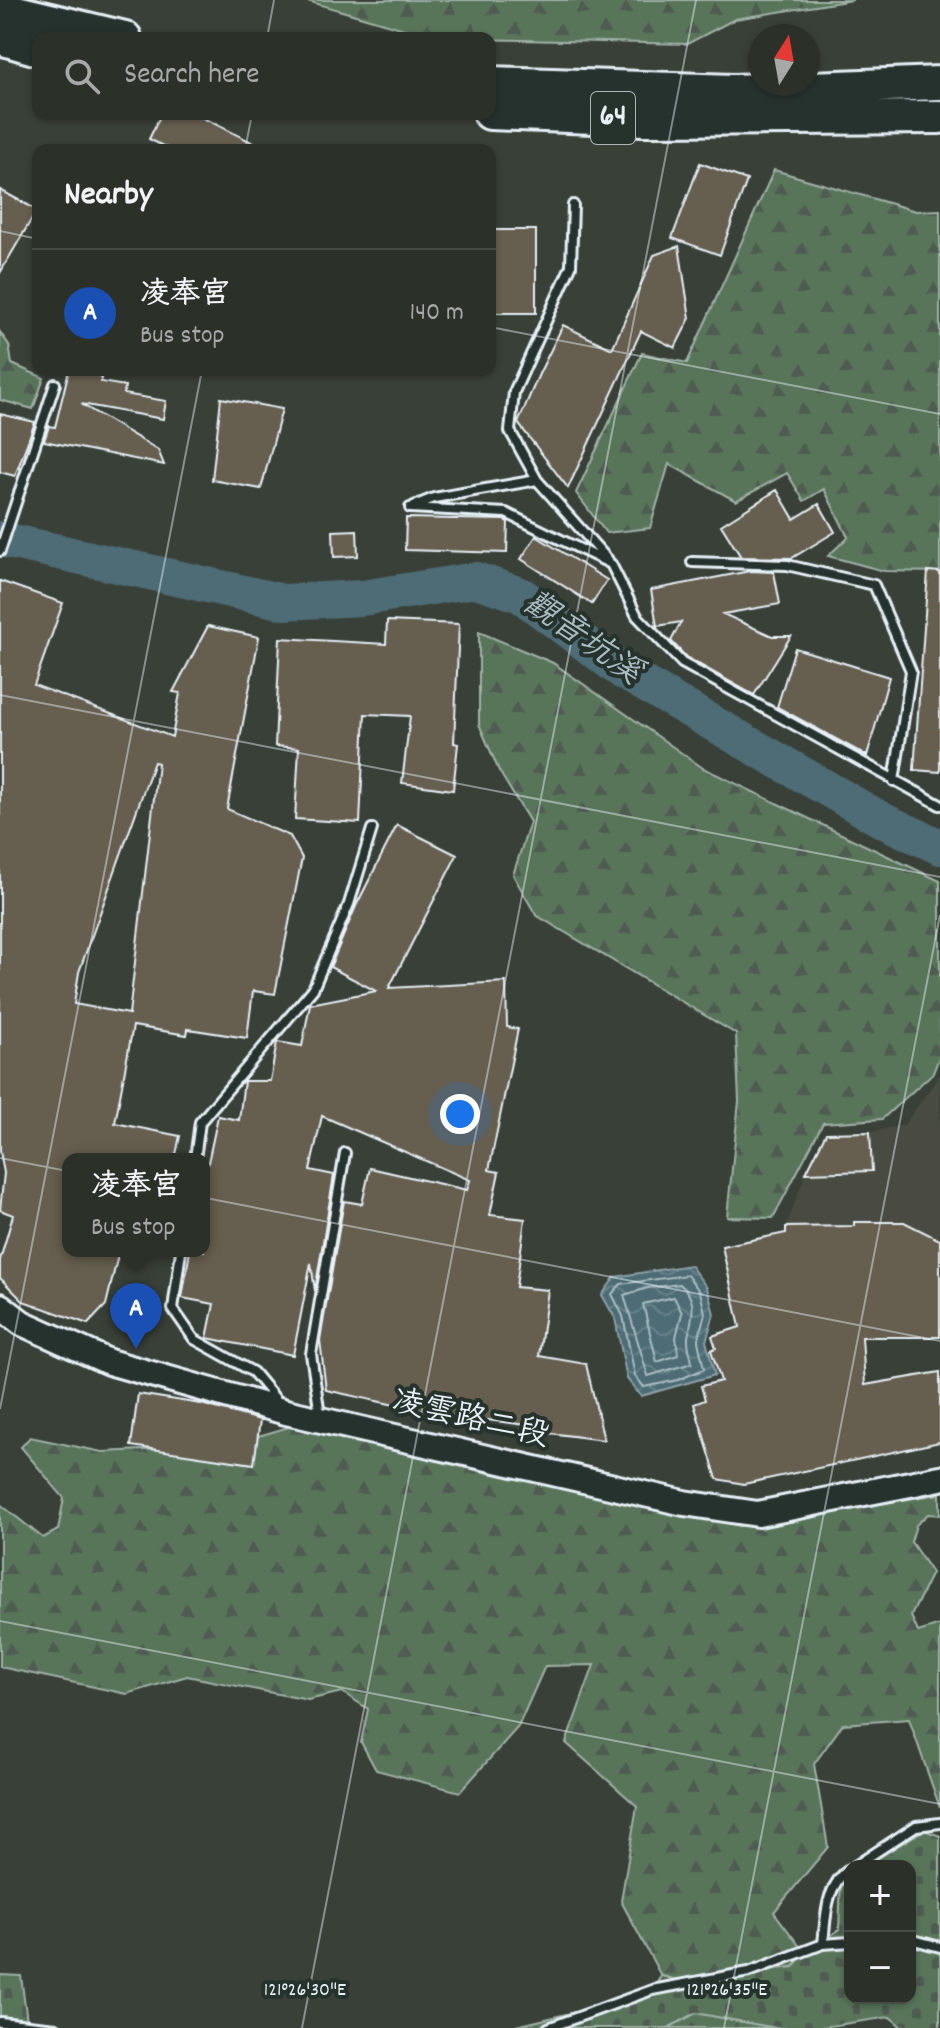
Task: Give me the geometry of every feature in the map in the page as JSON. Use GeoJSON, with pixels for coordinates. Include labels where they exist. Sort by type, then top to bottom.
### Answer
{"type":"FeatureCollection","features":[{"type":"Feature","properties":{"kind":"highway"},"geometry":{"type":"LineString","coordinates":[[0,8],[100,32]]}},
{"type":"Feature","properties":{"kind":"highway"},"geometry":{"type":"LineString","coordinates":[[0,38],[32,47]]}},
{"type":"Feature","properties":{"kind":"highway","name":"64"},"geometry":{"type":"LineString","coordinates":[[496,113],[735,105],[940,83]]}},
{"type":"Feature","properties":{"kind":"highway","name":"64"},"geometry":{"type":"LineString","coordinates":[[496,84],[735,105],[940,117]]}},
{"type":"Feature","properties":{"kind":"street","name":"凌雲路二段"},"geometry":{"type":"LineString","coordinates":[[0,1306],[22,1323],[109,1362],[286,1412],[684,1503],[758,1514],[940,1478]]}},
{"type":"Feature","properties":{"kind":"lane"},"geometry":{"type":"LineString","coordinates":[[573,205],[571,266],[514,392],[510,431],[537,480],[611,564],[637,616],[682,663],[940,805]]}},
{"type":"Feature","properties":{"kind":"lane"},"geometry":{"type":"LineString","coordinates":[[0,551],[55,384]]}},
{"type":"Feature","properties":{"kind":"lane"},"geometry":{"type":"LineString","coordinates":[[537,480],[434,498],[410,508],[506,513],[611,564]]}},
{"type":"Feature","properties":{"kind":"lane"},"geometry":{"type":"LineString","coordinates":[[692,562],[787,565],[874,585],[911,671],[894,781]]}},
{"type":"Feature","properties":{"kind":"lane"},"geometry":{"type":"LineString","coordinates":[[196,1153],[200,1122],[313,989],[349,904],[372,829]]}},
{"type":"Feature","properties":{"kind":"lane"},"geometry":{"type":"LineString","coordinates":[[321,1420],[311,1354],[345,1153]]}},
{"type":"Feature","properties":{"kind":"lane"},"geometry":{"type":"LineString","coordinates":[[180,1257],[173,1309],[194,1339],[253,1372],[286,1412]]}},
{"type":"Feature","properties":{"kind":"lane"},"geometry":{"type":"LineString","coordinates":[[864,1860],[916,1826],[940,1823]]}},
{"type":"Feature","properties":{"kind":"lane"},"geometry":{"type":"LineString","coordinates":[[823,1944],[827,1901],[844,1874]]}},
{"type":"Feature","properties":{"kind":"lane"},"geometry":{"type":"LineString","coordinates":[[916,1941],[940,1947]]}},
{"type":"Feature","properties":{"kind":"lane"},"geometry":{"type":"LineString","coordinates":[[548,2028],[652,1990],[749,1972],[823,1944],[844,1942]]}},
{"type":"Feature","properties":{"kind":"lane"},"geometry":{"type":"LineString","coordinates":[[0,2022],[56,2028]]}},
{"type":"Feature","properties":{"kind":"shaded area"},"geometry":{"type":"Polygon","coordinates":[[[940,1075],[940,1240],[904,1222],[786,1227],[806,1173],[872,1171],[870,1132],[904,1125],[940,1075]]]}},
{"type":"Feature","properties":{"kind":"green space"},"geometry":{"type":"Polygon","coordinates":[[[304,0],[853,0],[735,19],[687,44],[496,39],[496,32],[414,32],[304,0]]]}},
{"type":"Feature","properties":{"kind":"green space"},"geometry":{"type":"Polygon","coordinates":[[[774,170],[916,211],[940,210],[940,572],[884,571],[828,556],[848,537],[824,489],[804,501],[787,473],[736,501],[669,464],[650,528],[606,533],[576,493],[642,353],[687,363],[774,170]]]}},
{"type":"Feature","properties":{"kind":"green space"},"geometry":{"type":"Polygon","coordinates":[[[0,332],[9,345],[12,364],[32,373],[32,376],[44,378],[33,409],[0,400],[0,332]]]}},
{"type":"Feature","properties":{"kind":"green space"},"geometry":{"type":"Polygon","coordinates":[[[479,632],[553,663],[703,768],[940,881],[940,1055],[933,1073],[882,1119],[823,1123],[773,1218],[727,1217],[739,1101],[736,1034],[536,915],[513,875],[530,822],[499,771],[479,724],[479,632]]]}},
{"type":"Feature","properties":{"kind":"green space"},"geometry":{"type":"Polygon","coordinates":[[[292,1426],[740,1526],[940,1494],[940,1515],[928,1514],[916,1525],[911,1542],[932,1573],[911,1616],[918,1632],[940,1625],[940,1808],[909,1719],[843,1724],[814,1764],[828,1847],[774,1912],[804,1952],[794,1967],[677,1980],[661,1976],[621,1901],[637,1806],[566,1743],[594,1665],[545,1666],[518,1727],[460,1792],[376,1770],[361,1742],[368,1709],[342,1692],[308,1700],[187,1676],[127,1694],[0,1667],[0,1504],[43,1538],[58,1530],[64,1498],[21,1447],[30,1437],[102,1452],[225,1446],[292,1426]]]}},
{"type":"Feature","properties":{"kind":"green space"},"geometry":{"type":"Polygon","coordinates":[[[924,1830],[940,1836],[940,2028],[903,2028],[890,2017],[816,2028],[776,2028],[696,2013],[668,2028],[508,2028],[650,1994],[661,1976],[677,1980],[794,1967],[804,1952],[839,1930],[841,1881],[844,1879],[844,2004],[916,2004],[916,1860],[875,1860],[924,1830]]]}},
{"type":"Feature","properties":{"kind":"green space"},"geometry":{"type":"Polygon","coordinates":[[[0,1975],[21,1976],[27,2021],[54,2028],[0,2028],[0,1975]]]}},
{"type":"Feature","properties":{"kind":"green space"},"geometry":{"type":"Polygon","coordinates":[[[696,2013],[776,2028],[668,2028],[696,2013]]]}},
{"type":"Feature","properties":{"kind":"water"},"geometry":{"type":"Polygon","coordinates":[[[690,1265],[707,1288],[714,1314],[706,1341],[715,1375],[641,1396],[627,1379],[615,1318],[602,1295],[615,1277],[690,1265]]]}},
{"type":"Feature","properties":{"kind":"building"},"geometry":{"type":"Polygon","coordinates":[[[158,120],[207,120],[256,144],[159,144],[149,139],[158,120]]]}},
{"type":"Feature","properties":{"kind":"building"},"geometry":{"type":"Polygon","coordinates":[[[700,163],[747,180],[720,255],[672,238],[700,163]]]}},
{"type":"Feature","properties":{"kind":"building"},"geometry":{"type":"Polygon","coordinates":[[[0,190],[32,207],[32,219],[0,273],[0,190]]]}},
{"type":"Feature","properties":{"kind":"building"},"geometry":{"type":"Polygon","coordinates":[[[496,230],[536,230],[536,313],[496,313],[496,230]]]}},
{"type":"Feature","properties":{"kind":"building"},"geometry":{"type":"Polygon","coordinates":[[[679,246],[690,318],[675,348],[641,331],[568,488],[518,423],[539,374],[563,325],[612,349],[654,255],[679,246]]]}},
{"type":"Feature","properties":{"kind":"building"},"geometry":{"type":"Polygon","coordinates":[[[68,376],[101,376],[101,382],[125,386],[124,394],[166,401],[163,419],[81,404],[158,450],[164,465],[44,441],[49,426],[55,427],[68,376]]]}},
{"type":"Feature","properties":{"kind":"building"},"geometry":{"type":"Polygon","coordinates":[[[221,398],[282,409],[261,489],[212,480],[221,398]]]}},
{"type":"Feature","properties":{"kind":"building"},"geometry":{"type":"Polygon","coordinates":[[[0,414],[35,422],[15,476],[0,472],[0,414]]]}},
{"type":"Feature","properties":{"kind":"building"},"geometry":{"type":"Polygon","coordinates":[[[777,490],[794,519],[819,504],[835,532],[792,558],[741,557],[721,525],[777,490]]]}},
{"type":"Feature","properties":{"kind":"building"},"geometry":{"type":"Polygon","coordinates":[[[406,518],[504,520],[508,522],[507,553],[405,550],[406,518]]]}},
{"type":"Feature","properties":{"kind":"building"},"geometry":{"type":"Polygon","coordinates":[[[357,530],[358,556],[334,557],[333,531],[357,530]]]}},
{"type":"Feature","properties":{"kind":"building"},"geometry":{"type":"Polygon","coordinates":[[[536,536],[607,580],[592,604],[521,559],[536,536]]]}},
{"type":"Feature","properties":{"kind":"building"},"geometry":{"type":"Polygon","coordinates":[[[750,571],[774,572],[780,604],[723,614],[772,636],[791,636],[754,695],[686,657],[671,641],[681,622],[657,626],[651,590],[750,571]]]}},
{"type":"Feature","properties":{"kind":"building"},"geometry":{"type":"Polygon","coordinates":[[[928,571],[940,572],[940,772],[914,770],[928,571]]]}},
{"type":"Feature","properties":{"kind":"building"},"geometry":{"type":"Polygon","coordinates":[[[0,581],[63,603],[34,685],[172,737],[180,693],[173,692],[208,626],[259,637],[227,809],[290,836],[302,858],[275,994],[253,991],[247,1038],[188,1029],[187,1035],[133,1026],[115,1123],[180,1136],[176,1153],[62,1153],[62,1257],[118,1257],[106,1305],[88,1324],[23,1301],[0,1278],[0,1260],[13,1215],[0,1210],[4,1173],[0,1151],[0,581]],[[154,762],[79,972],[74,1004],[129,1014],[158,763],[154,762]]]}},
{"type":"Feature","properties":{"kind":"building"},"geometry":{"type":"Polygon","coordinates":[[[387,621],[459,624],[454,743],[458,744],[453,790],[402,783],[410,716],[365,714],[360,823],[295,819],[299,748],[275,746],[280,638],[386,644],[387,621]]]}},
{"type":"Feature","properties":{"kind":"building"},"geometry":{"type":"Polygon","coordinates":[[[795,648],[889,677],[867,756],[777,707],[795,648]]]}},
{"type":"Feature","properties":{"kind":"building"},"geometry":{"type":"Polygon","coordinates":[[[397,825],[457,855],[389,988],[506,982],[507,1027],[518,1029],[489,1170],[499,1172],[490,1215],[525,1219],[516,1287],[548,1290],[539,1356],[586,1364],[604,1440],[542,1432],[542,1427],[431,1413],[326,1390],[320,1340],[344,1201],[362,1204],[370,1168],[467,1190],[470,1180],[322,1116],[310,1170],[334,1175],[315,1291],[311,1263],[293,1355],[207,1338],[214,1304],[182,1298],[189,1257],[210,1257],[210,1153],[218,1116],[239,1120],[244,1081],[270,1081],[277,1042],[302,1046],[310,1004],[376,991],[330,967],[356,906],[397,825]]]}},
{"type":"Feature","properties":{"kind":"building"},"geometry":{"type":"Polygon","coordinates":[[[870,1132],[872,1171],[806,1173],[826,1133],[870,1132]]]}},
{"type":"Feature","properties":{"kind":"building"},"geometry":{"type":"Polygon","coordinates":[[[854,1222],[904,1222],[940,1240],[940,1337],[862,1337],[865,1385],[940,1372],[940,1442],[744,1484],[717,1479],[694,1404],[705,1400],[701,1386],[721,1381],[711,1350],[716,1348],[712,1336],[740,1327],[722,1246],[786,1233],[786,1227],[854,1226],[854,1222]]]}},
{"type":"Feature","properties":{"kind":"building"},"geometry":{"type":"Polygon","coordinates":[[[138,1394],[201,1404],[260,1420],[254,1464],[131,1446],[138,1394]]]}},
{"type":"Feature","properties":{"kind":"waterway","name":"觀音坑溪"},"geometry":{"type":"LineString","coordinates":[[0,539],[284,602],[362,598],[476,580],[521,595],[625,673],[882,820],[940,847]]}},
{"type":"Feature","properties":{"kind":"place","name":"凌奉宮"},"geometry":{"type":"Point","coordinates":[136,1349]}}]}
